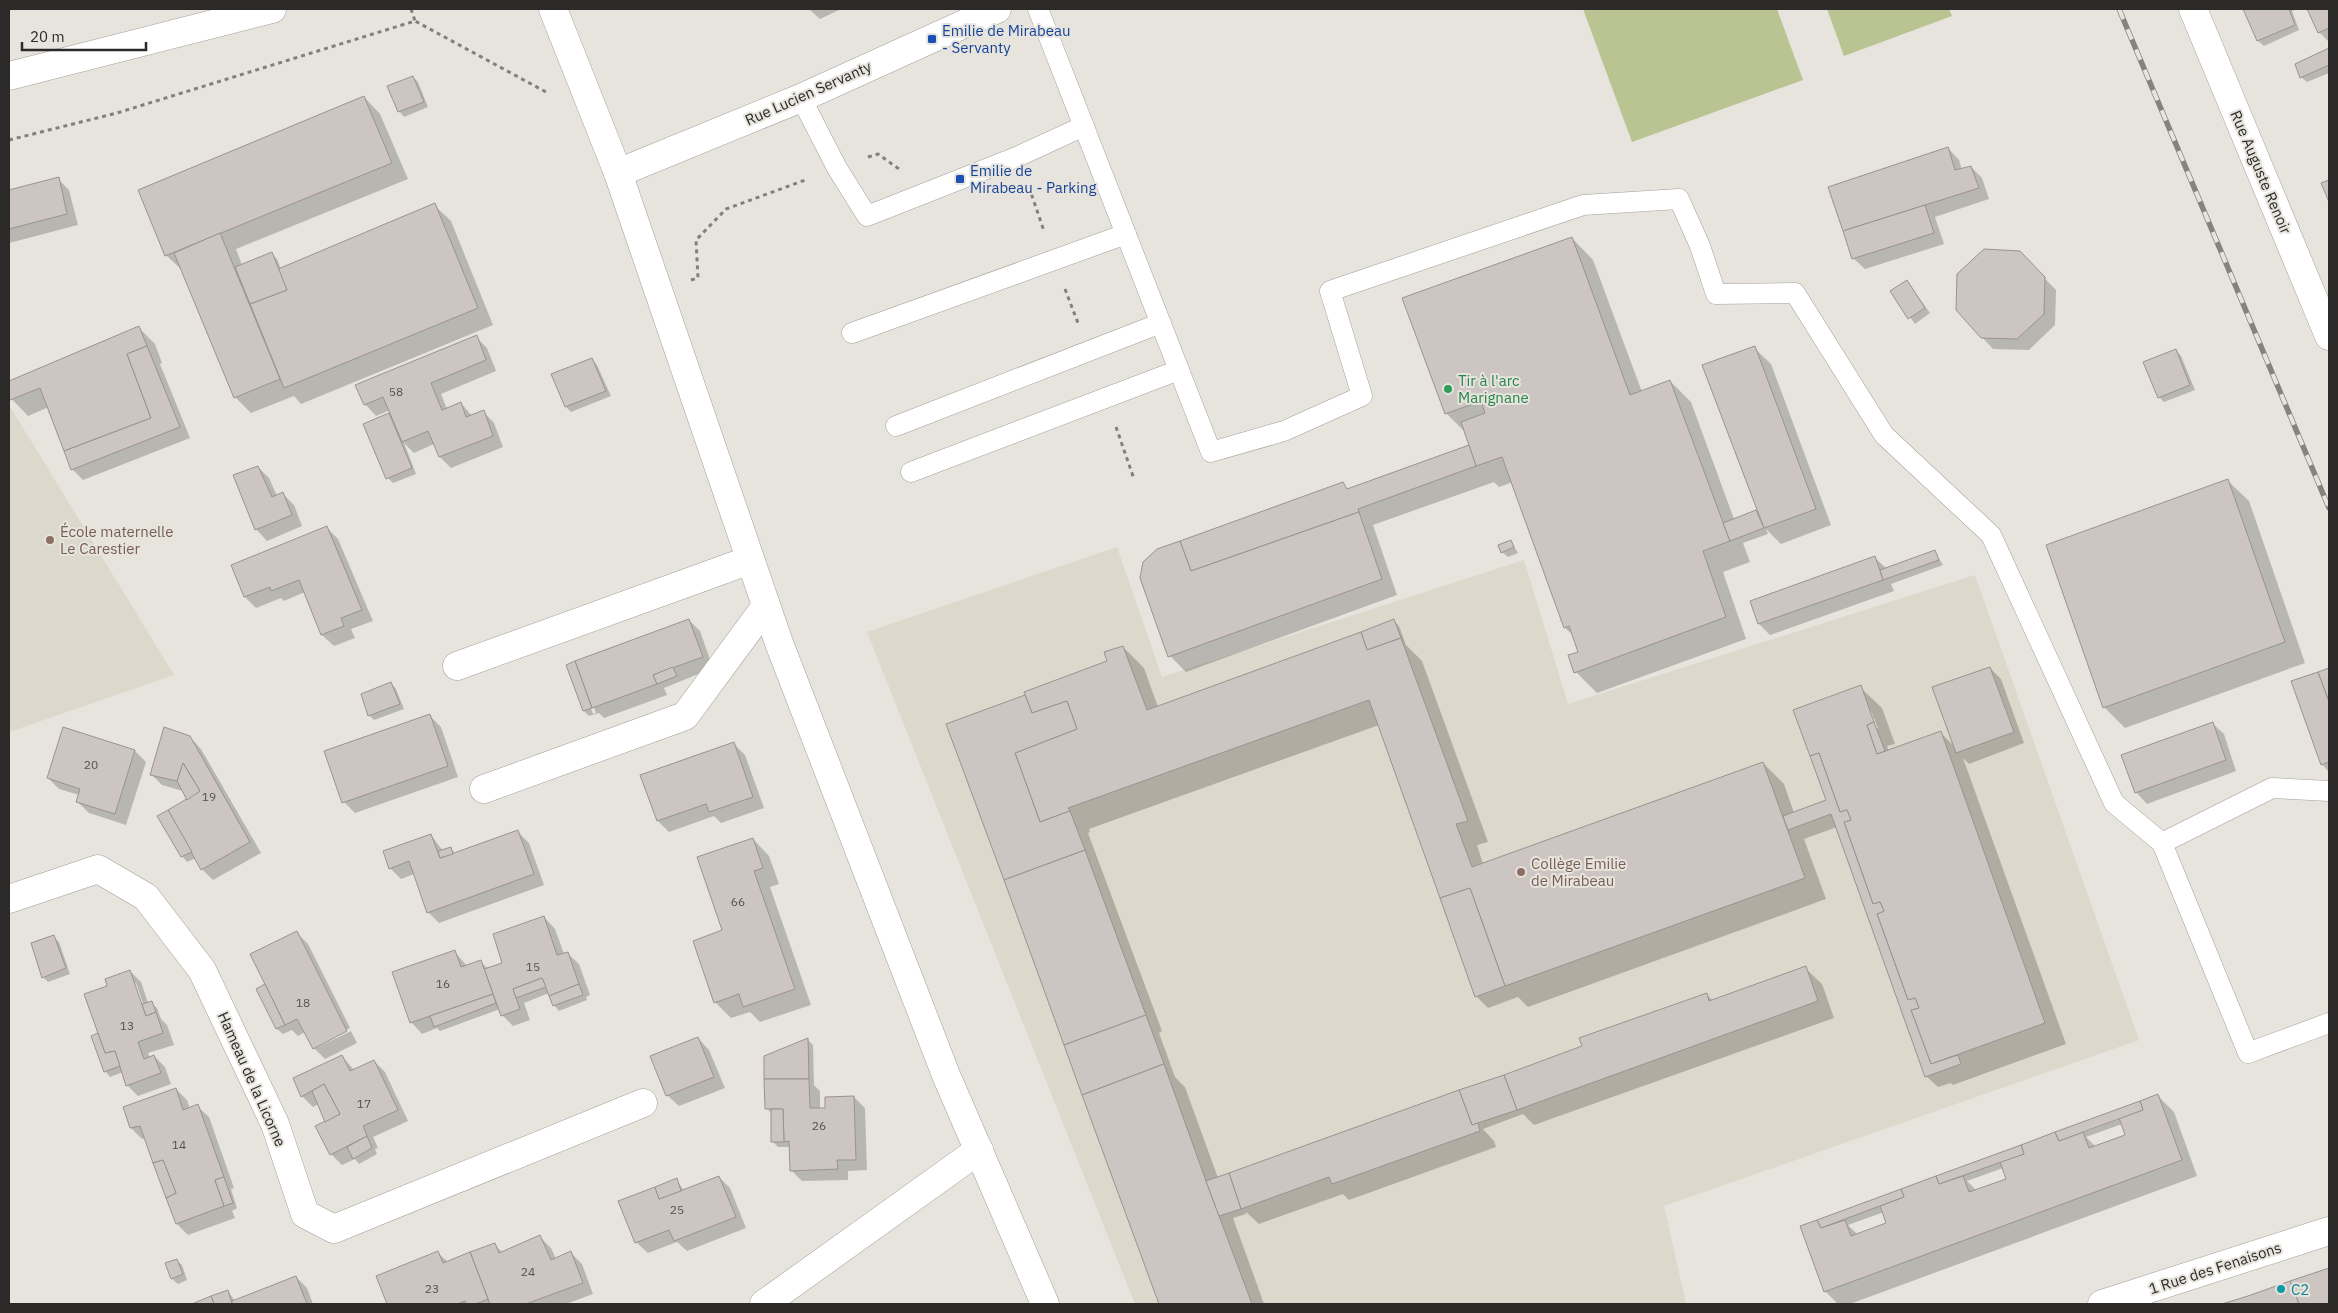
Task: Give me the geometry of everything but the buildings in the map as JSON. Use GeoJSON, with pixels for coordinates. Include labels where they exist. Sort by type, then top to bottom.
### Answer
{"type":"FeatureCollection","features":[{"type":"Feature","properties":{"kind":"street"},"geometry":{"type":"LineString","coordinates":[[9,76],[272,9]]}},
{"type":"Feature","properties":{"kind":"street"},"geometry":{"type":"LineString","coordinates":[[553,9],[618,173],[766,606],[946,1075],[1045,1304]]}},
{"type":"Feature","properties":{"kind":"street","name":"Rue Lucien Servanty"},"geometry":{"type":"LineString","coordinates":[[618,173],[802,98],[996,9]]}},
{"type":"Feature","properties":{"kind":"street","name":"Rue Auguste Renoir"},"geometry":{"type":"LineString","coordinates":[[2194,9],[2329,336]]}},
{"type":"Feature","properties":{"kind":"street"},"geometry":{"type":"LineString","coordinates":[[457,666],[750,560]]}},
{"type":"Feature","properties":{"kind":"street"},"geometry":{"type":"LineString","coordinates":[[484,789],[685,716],[766,606]]}},
{"type":"Feature","properties":{"kind":"street","name":"Hameau de la Licorne"},"geometry":{"type":"LineString","coordinates":[[9,899],[98,869],[146,897],[202,970],[275,1124],[305,1214],[334,1229],[643,1103]]}},
{"type":"Feature","properties":{"kind":"street"},"geometry":{"type":"LineString","coordinates":[[764,1304],[979,1150]]}},
{"type":"Feature","properties":{"kind":"street","name":"1 Rue des Fenaisons"},"geometry":{"type":"LineString","coordinates":[[2102,1304],[2329,1231]]}},
{"type":"Feature","properties":{"kind":"lane"},"geometry":{"type":"LineString","coordinates":[[1038,9],[1212,452],[1284,431],[1362,396],[1330,290],[1583,205],[1678,199],[1700,246],[1716,294],[1795,293],[1884,435],[1991,535],[2114,803],[2162,843],[2248,1053],[2329,1024]]}},
{"type":"Feature","properties":{"kind":"lane"},"geometry":{"type":"LineString","coordinates":[[802,98],[836,168],[867,216],[1019,156],[1084,126]]}},
{"type":"Feature","properties":{"kind":"lane"},"geometry":{"type":"LineString","coordinates":[[852,333],[1126,234]]}},
{"type":"Feature","properties":{"kind":"lane"},"geometry":{"type":"LineString","coordinates":[[896,426],[1161,323]]}},
{"type":"Feature","properties":{"kind":"lane"},"geometry":{"type":"LineString","coordinates":[[911,472],[1179,370]]}},
{"type":"Feature","properties":{"kind":"lane"},"geometry":{"type":"LineString","coordinates":[[2162,843],[2272,788],[2329,791]]}},
{"type":"Feature","properties":{"kind":"path"},"geometry":{"type":"LineString","coordinates":[[9,140],[117,113],[415,21],[412,9]]}},
{"type":"Feature","properties":{"kind":"path"},"geometry":{"type":"LineString","coordinates":[[1019,156],[1054,260],[1088,351]]}},
{"type":"Feature","properties":{"kind":"path"},"geometry":{"type":"LineString","coordinates":[[1106,398],[1134,479]]}},
{"type":"Feature","properties":{"kind":"shaded area","name":"École maternelle Le Carestier"},"geometry":{"type":"Polygon","coordinates":[[[9,405],[174,675],[9,732],[9,405]]]}},
{"type":"Feature","properties":{"kind":"shaded area","name":"Collège Emilie de Mirabeau"},"geometry":{"type":"Polygon","coordinates":[[[1117,547],[1162,677],[1524,560],[1568,704],[1975,575],[2139,1040],[1664,1206],[1686,1304],[1135,1304],[867,632],[1117,547]]]}},
{"type":"Feature","properties":{"kind":"green space"},"geometry":{"type":"Polygon","coordinates":[[[1583,9],[1777,9],[1803,80],[1632,142],[1583,9]]]}},
{"type":"Feature","properties":{"kind":"green space"},"geometry":{"type":"Polygon","coordinates":[[[1827,9],[1949,9],[1952,16],[1844,56],[1827,9]]]}},
{"type":"Feature","properties":{"kind":"railway"},"geometry":{"type":"LineString","coordinates":[[2119,9],[2329,508]]}},
{"type":"Feature","properties":{"kind":"place","name":"Emilie de Mirabeau - Servanty"},"geometry":{"type":"Point","coordinates":[932,39]}},
{"type":"Feature","properties":{"kind":"place","name":"Emilie de Mirabeau - Parking"},"geometry":{"type":"Point","coordinates":[960,179]}},
{"type":"Feature","properties":{"kind":"place","name":"Tir à l'arc Marignane"},"geometry":{"type":"Point","coordinates":[1448,389]}},
{"type":"Feature","properties":{"kind":"place","name":"École maternelle Le Carestier"},"geometry":{"type":"Point","coordinates":[50,540]}},
{"type":"Feature","properties":{"kind":"place","name":"Collège Emilie de Mirabeau"},"geometry":{"type":"Point","coordinates":[1521,872]}},
{"type":"Feature","properties":{"kind":"place","name":"C2"},"geometry":{"type":"Point","coordinates":[2281,1289]}}]}
